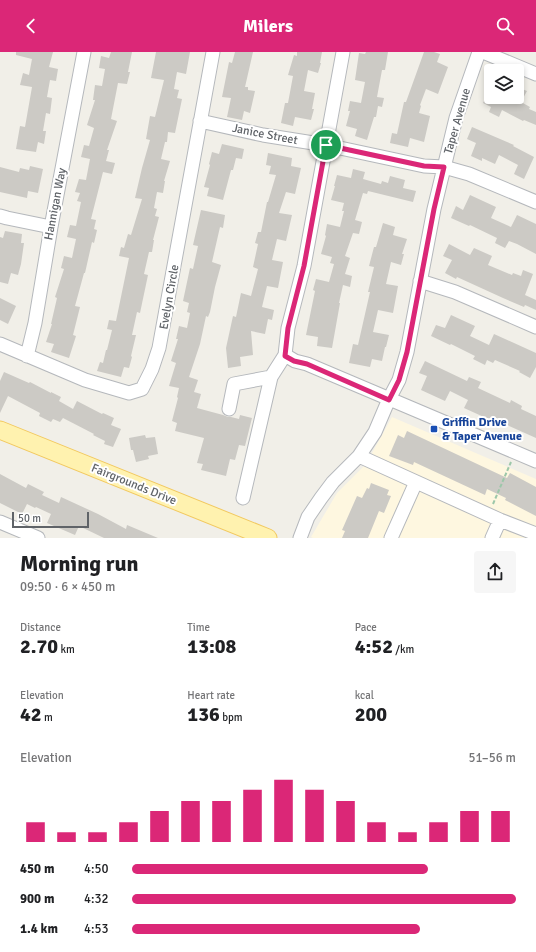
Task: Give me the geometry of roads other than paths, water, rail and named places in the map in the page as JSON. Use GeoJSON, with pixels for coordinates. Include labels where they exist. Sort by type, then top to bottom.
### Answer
{"type":"FeatureCollection","features":[{"type":"Feature","properties":{"kind":"main road","name":"Fairgrounds Drive"},"geometry":{"type":"LineString","coordinates":[[0,430],[268,538]]}},
{"type":"Feature","properties":{"kind":"street","name":"Hannigan Way"},"geometry":{"type":"LineString","coordinates":[[27,356],[35,323],[51,227],[84,52]]}},
{"type":"Feature","properties":{"kind":"street","name":"Evelyn Circle"},"geometry":{"type":"LineString","coordinates":[[0,344],[85,380],[129,393],[142,389],[152,370],[159,348],[213,52]]}},
{"type":"Feature","properties":{"kind":"street"},"geometry":{"type":"LineString","coordinates":[[243,498],[270,377],[285,356],[288,328],[304,266],[343,52]]}},
{"type":"Feature","properties":{"kind":"street","name":"Taper Avenue"},"geometry":{"type":"LineString","coordinates":[[300,538],[308,517],[321,498],[333,482],[359,456],[375,432],[399,380],[407,352],[434,209],[444,167],[456,118],[479,52]]}},
{"type":"Feature","properties":{"kind":"street"},"geometry":{"type":"LineString","coordinates":[[483,52],[536,74]]}},
{"type":"Feature","properties":{"kind":"street","name":"Janice Street"},"geometry":{"type":"LineString","coordinates":[[200,121],[326,145],[424,166],[444,167],[470,174],[536,202]]}},
{"type":"Feature","properties":{"kind":"street"},"geometry":{"type":"LineString","coordinates":[[0,216],[51,227]]}},
{"type":"Feature","properties":{"kind":"street"},"geometry":{"type":"LineString","coordinates":[[420,281],[455,292],[536,327]]}},
{"type":"Feature","properties":{"kind":"street"},"geometry":{"type":"LineString","coordinates":[[285,356],[536,461]]}},
{"type":"Feature","properties":{"kind":"street"},"geometry":{"type":"LineString","coordinates":[[229,409],[234,384],[270,377]]}},
{"type":"Feature","properties":{"kind":"street"},"geometry":{"type":"LineString","coordinates":[[359,456],[500,520],[536,534]]}},
{"type":"Feature","properties":{"kind":"street"},"geometry":{"type":"LineString","coordinates":[[391,538],[416,482]]}},
{"type":"Feature","properties":{"kind":"street"},"geometry":{"type":"LineString","coordinates":[[492,538],[500,520]]}},
{"type":"Feature","properties":{"kind":"street"},"geometry":{"type":"LineString","coordinates":[[0,522],[38,538]]}},
{"type":"Feature","properties":{"kind":"place","name":"Griffin Drive & Taper Avenue"},"geometry":{"type":"Point","coordinates":[434,429]}}]}
